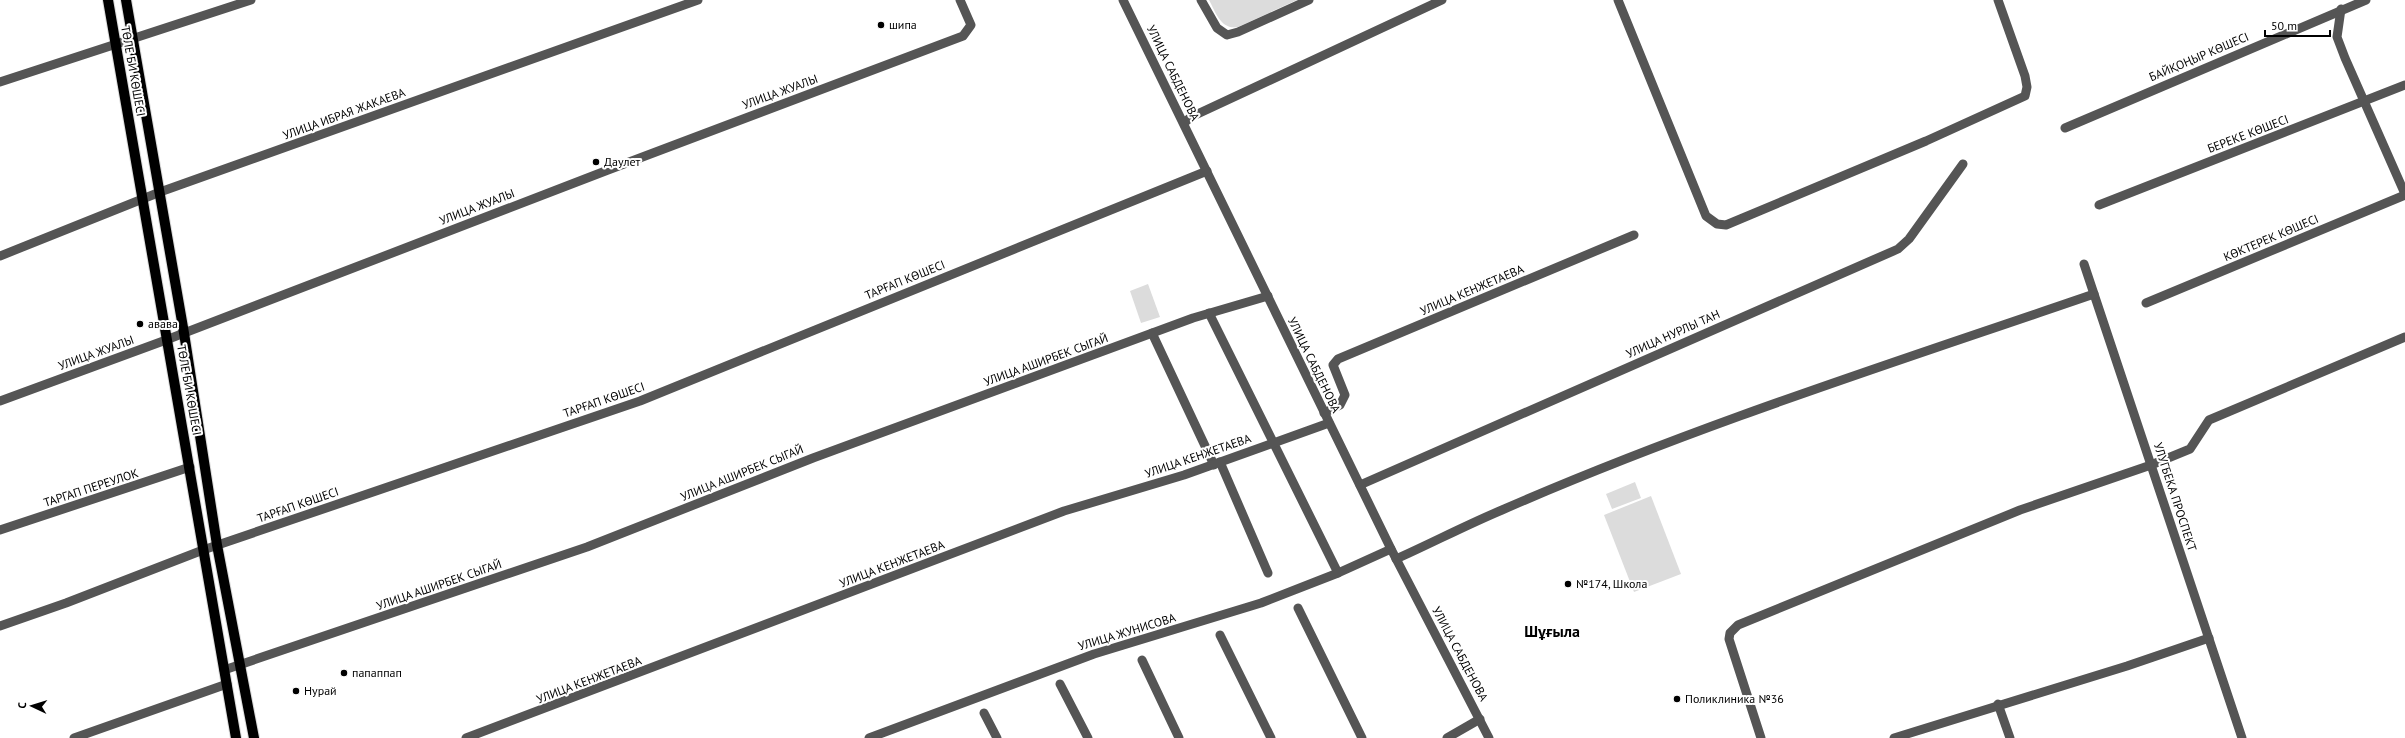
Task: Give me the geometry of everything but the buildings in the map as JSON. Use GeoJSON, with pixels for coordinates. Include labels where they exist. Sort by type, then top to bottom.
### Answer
{"type":"FeatureCollection","features":[{"type":"Feature","properties":{"kind":"main road","name":"ТӨЛЕ БИ КӨШЕСІ"},"geometry":{"type":"LineString","coordinates":[[108,0],[236,738]]}},
{"type":"Feature","properties":{"kind":"main road","name":"ТӨЛЕ БИ КӨШЕСІ"},"geometry":{"type":"LineString","coordinates":[[126,0],[184,333],[217,545],[254,738]]}},
{"type":"Feature","properties":{"kind":"street"},"geometry":{"type":"LineString","coordinates":[[0,82],[251,0]]}},
{"type":"Feature","properties":{"kind":"street","name":"УЛИЦА ИБРАЯ ЖАКАЕВА"},"geometry":{"type":"LineString","coordinates":[[0,256],[160,192],[698,0]]}},
{"type":"Feature","properties":{"kind":"street","name":"УЛИЦА ЖУАЛЫ"},"geometry":{"type":"LineString","coordinates":[[0,401],[166,340],[963,36],[971,25],[960,0]]}},
{"type":"Feature","properties":{"kind":"street","name":"УЛИЦА САБДЕНОВА"},"geometry":{"type":"LineString","coordinates":[[1123,0],[1391,549],[1489,738]]}},
{"type":"Feature","properties":{"kind":"street"},"geometry":{"type":"LineString","coordinates":[[1201,0],[1217,28],[1226,35],[1238,32],[1309,0]]}},
{"type":"Feature","properties":{"kind":"street"},"geometry":{"type":"LineString","coordinates":[[1184,123],[1442,0]]}},
{"type":"Feature","properties":{"kind":"street"},"geometry":{"type":"LineString","coordinates":[[1618,0],[1706,216],[1717,224],[1726,225],[1926,141],[2025,96],[2027,86],[2025,76],[1998,0]]}},
{"type":"Feature","properties":{"kind":"street","name":"БАЙҚОҢЫР КӨШЕСІ"},"geometry":{"type":"LineString","coordinates":[[2065,128],[2341,9],[2366,0]]}},
{"type":"Feature","properties":{"kind":"street"},"geometry":{"type":"LineString","coordinates":[[2341,9],[2337,37],[2405,194]]}},
{"type":"Feature","properties":{"kind":"street","name":"БЕРЕКЕ КӨШЕСІ"},"geometry":{"type":"LineString","coordinates":[[2100,205],[2405,85]]}},
{"type":"Feature","properties":{"kind":"street","name":"УЛИЦА НУРЛЫ ТАН"},"geometry":{"type":"LineString","coordinates":[[1360,485],[1898,249],[1909,239],[1963,164]]}},
{"type":"Feature","properties":{"kind":"street","name":"ТАРҒАП КӨШЕСІ"},"geometry":{"type":"LineString","coordinates":[[0,626],[66,603],[217,545],[640,401],[1207,171]]}},
{"type":"Feature","properties":{"kind":"street","name":"КӨКТЕРЕК КӨШЕСІ"},"geometry":{"type":"LineString","coordinates":[[2146,303],[2405,194]]}},
{"type":"Feature","properties":{"kind":"street","name":"УЛИЦА КЕНЖЕТАЕВА"},"geometry":{"type":"LineString","coordinates":[[1324,413],[1340,405],[1345,396],[1333,366],[1338,359],[1634,235]]}},
{"type":"Feature","properties":{"kind":"street","name":"УЛУГБЕКА ПРОСПЕКТ"},"geometry":{"type":"LineString","coordinates":[[2084,264],[2242,738]]}},
{"type":"Feature","properties":{"kind":"street"},"geometry":{"type":"LineString","coordinates":[[1396,559],[1502,510],[1658,448],[1769,406],[2094,294]]}},
{"type":"Feature","properties":{"kind":"street","name":"УЛИЦА АШИРБЕК СЫГАЙ"},"geometry":{"type":"LineString","coordinates":[[224,670],[587,547],[813,458],[1152,333],[1209,313],[1268,296]]}},
{"type":"Feature","properties":{"kind":"street"},"geometry":{"type":"LineString","coordinates":[[1209,313],[1338,573]]}},
{"type":"Feature","properties":{"kind":"street"},"geometry":{"type":"LineString","coordinates":[[1152,333],[1217,464],[1268,573]]}},
{"type":"Feature","properties":{"kind":"street"},"geometry":{"type":"LineString","coordinates":[[1761,738],[1729,639],[1730,633],[1738,625],[2020,510],[2151,465],[2190,449],[2209,420],[2405,337]]}},
{"type":"Feature","properties":{"kind":"street","name":"УЛИЦА КЕНЖЕТАЕВА"},"geometry":{"type":"LineString","coordinates":[[466,738],[1064,510],[1217,464],[1329,423]]}},
{"type":"Feature","properties":{"kind":"street","name":"ТАРГАП ПЕРЕУЛОК"},"geometry":{"type":"LineString","coordinates":[[0,530],[190,467]]}},
{"type":"Feature","properties":{"kind":"street","name":"УЛИЦА ЖУНИСОВА"},"geometry":{"type":"LineString","coordinates":[[869,738],[1094,654],[1221,616],[1338,573],[1391,549]]}},
{"type":"Feature","properties":{"kind":"street"},"geometry":{"type":"LineString","coordinates":[[1298,608],[1362,738]]}},
{"type":"Feature","properties":{"kind":"street"},"geometry":{"type":"LineString","coordinates":[[1220,635],[1271,738]]}},
{"type":"Feature","properties":{"kind":"street"},"geometry":{"type":"LineString","coordinates":[[1894,738],[1998,704],[2127,666],[2209,638]]}},
{"type":"Feature","properties":{"kind":"street"},"geometry":{"type":"LineString","coordinates":[[1142,660],[1179,738]]}},
{"type":"Feature","properties":{"kind":"street"},"geometry":{"type":"LineString","coordinates":[[74,738],[227,684]]}},
{"type":"Feature","properties":{"kind":"street"},"geometry":{"type":"LineString","coordinates":[[1060,684],[1088,738]]}},
{"type":"Feature","properties":{"kind":"street"},"geometry":{"type":"LineString","coordinates":[[1998,704],[2010,738]]}},
{"type":"Feature","properties":{"kind":"street"},"geometry":{"type":"LineString","coordinates":[[984,713],[997,738]]}},
{"type":"Feature","properties":{"kind":"street"},"geometry":{"type":"LineString","coordinates":[[1448,738],[1480,719]]}},
{"type":"Feature","properties":{"kind":"shaded area"},"geometry":{"type":"Polygon","coordinates":[[[1209,0],[1297,0],[1238,27],[1232,27],[1227,26],[1220,20],[1209,0]]]}},
{"type":"Feature","properties":{"kind":"shaded area"},"geometry":{"type":"Polygon","coordinates":[[[1148,284],[1160,317],[1141,323],[1130,291],[1148,284]]]}},
{"type":"Feature","properties":{"kind":"shaded area"},"geometry":{"type":"Polygon","coordinates":[[[1635,482],[1641,498],[1612,509],[1606,494],[1635,482]]]}},
{"type":"Feature","properties":{"kind":"shaded area"},"geometry":{"type":"Polygon","coordinates":[[[1651,496],[1681,574],[1634,592],[1604,515],[1651,496]]]}},
{"type":"Feature","properties":{"kind":"place","name":"шипа"},"geometry":{"type":"Point","coordinates":[881,25]}},
{"type":"Feature","properties":{"kind":"place","name":"Даулет"},"geometry":{"type":"Point","coordinates":[596,162]}},
{"type":"Feature","properties":{"kind":"place","name":"авава"},"geometry":{"type":"Point","coordinates":[140,324]}},
{"type":"Feature","properties":{"kind":"place","name":"№174, Школа"},"geometry":{"type":"Point","coordinates":[1568,584]}},
{"type":"Feature","properties":{"kind":"place","name":"папаппап"},"geometry":{"type":"Point","coordinates":[344,673]}},
{"type":"Feature","properties":{"kind":"place","name":"Нурай"},"geometry":{"type":"Point","coordinates":[296,691]}},
{"type":"Feature","properties":{"kind":"place","name":"Поликлиника №36"},"geometry":{"type":"Point","coordinates":[1677,699]}},
{"type":"Feature","properties":{"kind":"district","name":"Шұғыла"},"geometry":{"type":"Point","coordinates":[1552,631]}}]}
